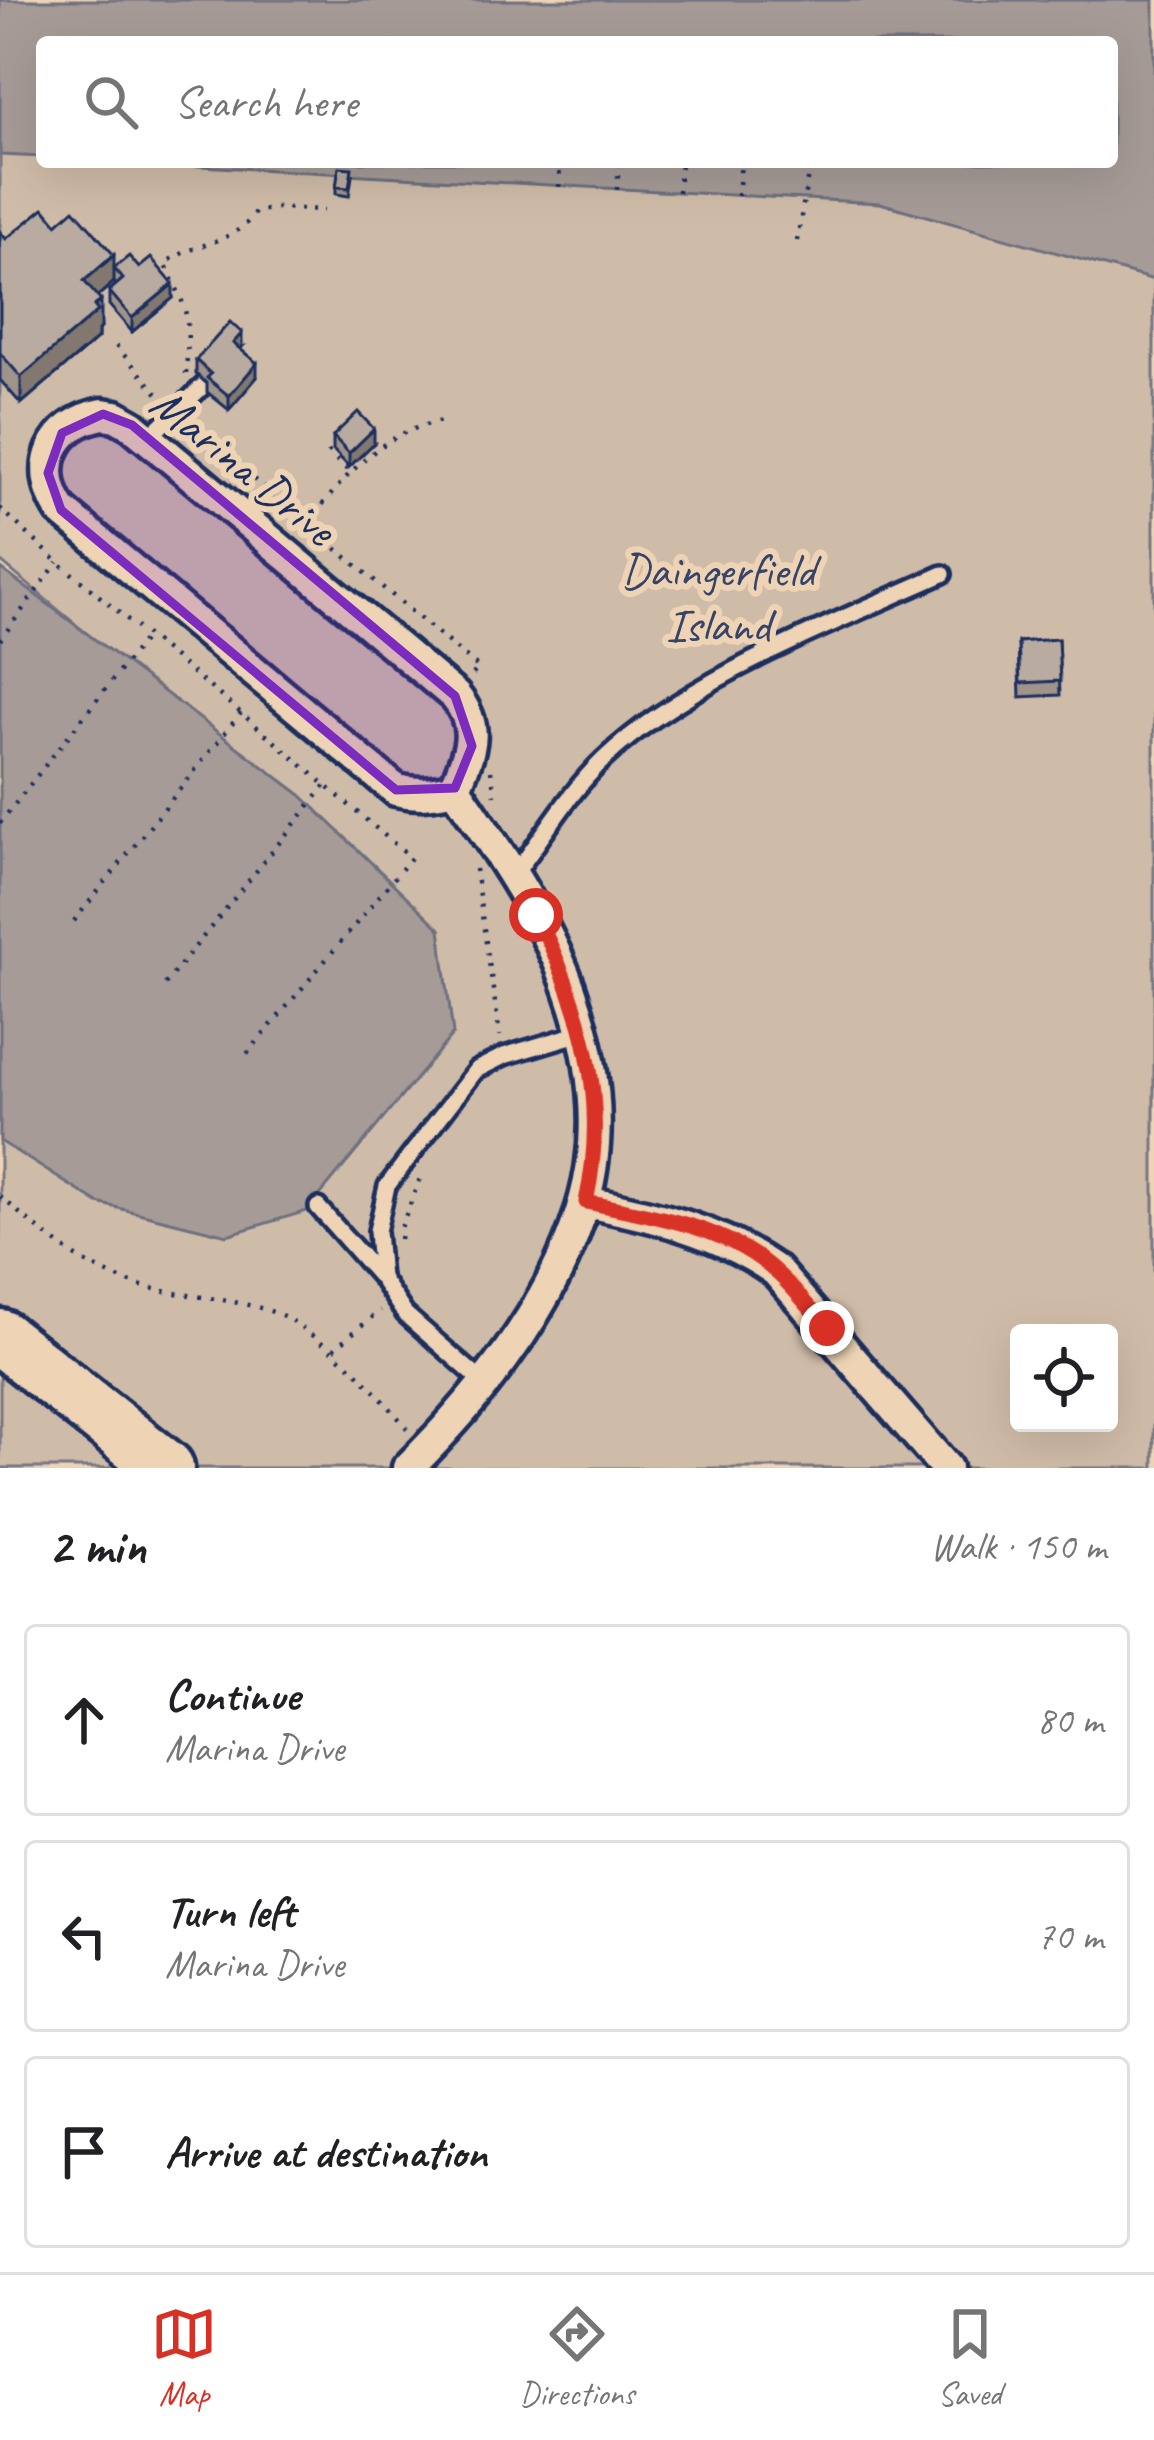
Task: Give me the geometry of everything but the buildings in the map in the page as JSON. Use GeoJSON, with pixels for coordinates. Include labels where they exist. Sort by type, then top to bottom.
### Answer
{"type":"FeatureCollection","features":[{"type":"Feature","properties":{"kind":"highway"},"geometry":{"type":"LineString","coordinates":[[0,1336],[166,1468]]}},
{"type":"Feature","properties":{"kind":"street","name":"Marina Drive"},"geometry":{"type":"LineString","coordinates":[[103,414],[116,416],[454,696],[466,709],[472,746],[455,788],[433,794],[396,790],[61,510],[48,472],[50,451],[62,434],[76,422],[103,414]]}},
{"type":"Feature","properties":{"kind":"street"},"geometry":{"type":"LineString","coordinates":[[408,1468],[485,1384],[542,1301],[571,1246],[591,1179],[594,1124],[584,1032],[554,952],[514,875],[455,788]]}},
{"type":"Feature","properties":{"kind":"street"},"geometry":{"type":"LineString","coordinates":[[586,1202],[705,1232],[776,1271],[946,1468]]}},
{"type":"Feature","properties":{"kind":"lane"},"geometry":{"type":"LineString","coordinates":[[148,438],[198,390]]}},
{"type":"Feature","properties":{"kind":"lane"},"geometry":{"type":"LineString","coordinates":[[514,875],[589,776],[635,731],[719,679],[943,574]]}},
{"type":"Feature","properties":{"kind":"lane"},"geometry":{"type":"LineString","coordinates":[[381,1277],[376,1231],[387,1186],[476,1070],[504,1056],[584,1032]]}},
{"type":"Feature","properties":{"kind":"lane"},"geometry":{"type":"LineString","coordinates":[[318,1207],[381,1277],[405,1314],[485,1384]]}},
{"type":"Feature","properties":{"kind":"path"},"geometry":{"type":"LineString","coordinates":[[559,187],[560,168]]}},
{"type":"Feature","properties":{"kind":"path"},"geometry":{"type":"LineString","coordinates":[[617,190],[619,168]]}},
{"type":"Feature","properties":{"kind":"path"},"geometry":{"type":"LineString","coordinates":[[678,192],[680,168]]}},
{"type":"Feature","properties":{"kind":"path"},"geometry":{"type":"LineString","coordinates":[[738,196],[740,168]]}},
{"type":"Feature","properties":{"kind":"path"},"geometry":{"type":"LineString","coordinates":[[797,242],[809,168]]}},
{"type":"Feature","properties":{"kind":"path"},"geometry":{"type":"LineString","coordinates":[[198,390],[187,386],[188,325],[166,263],[227,236],[252,220],[255,212],[324,210]]}},
{"type":"Feature","properties":{"kind":"path"},"geometry":{"type":"LineString","coordinates":[[307,523],[380,444],[442,421]]}},
{"type":"Feature","properties":{"kind":"path"},"geometry":{"type":"LineString","coordinates":[[342,436],[327,450],[350,472]]}},
{"type":"Feature","properties":{"kind":"path"},"geometry":{"type":"LineString","coordinates":[[0,508],[411,859],[248,1054]]}},
{"type":"Feature","properties":{"kind":"path"},"geometry":{"type":"LineString","coordinates":[[0,640],[58,562]]}},
{"type":"Feature","properties":{"kind":"path"},"geometry":{"type":"LineString","coordinates":[[0,823],[147,636]]}},
{"type":"Feature","properties":{"kind":"path"},"geometry":{"type":"LineString","coordinates":[[74,921],[242,713]]}},
{"type":"Feature","properties":{"kind":"path"},"geometry":{"type":"LineString","coordinates":[[165,985],[326,785]]}},
{"type":"Feature","properties":{"kind":"path"},"geometry":{"type":"LineString","coordinates":[[476,870],[502,1048]]}},
{"type":"Feature","properties":{"kind":"path"},"geometry":{"type":"LineString","coordinates":[[399,1243],[422,1176]]}},
{"type":"Feature","properties":{"kind":"path"},"geometry":{"type":"LineString","coordinates":[[0,1196],[54,1244],[92,1266],[142,1287],[282,1316],[334,1350],[413,1436]]}},
{"type":"Feature","properties":{"kind":"path"},"geometry":{"type":"LineString","coordinates":[[334,1350],[384,1306]]}},
{"type":"Feature","properties":{"kind":"highlighted area"},"geometry":{"type":"Polygon","coordinates":[[[103,414],[132,425],[455,696],[472,746],[455,788],[396,790],[61,510],[48,473],[62,433],[103,414]]]}},
{"type":"Feature","properties":{"kind":"green space","name":"Daingerfield Island"},"geometry":{"type":"Polygon","coordinates":[[[0,118],[36,120],[36,168],[982,168],[1154,222],[1154,1468],[0,1468],[0,1019],[440,930],[0,561],[0,118]]]}},
{"type":"Feature","properties":{"kind":"shaded area"},"geometry":{"type":"Polygon","coordinates":[[[0,0],[1154,0],[1154,280],[880,203],[235,168],[1118,168],[1118,36],[36,36],[36,157],[0,155],[0,0]]]}},
{"type":"Feature","properties":{"kind":"shaded area"},"geometry":{"type":"Polygon","coordinates":[[[0,568],[301,795],[440,929],[453,1034],[307,1211],[227,1235],[98,1203],[0,1141],[0,568]]]}},
{"type":"Feature","properties":{"kind":"route"},"geometry":{"type":"LineString","coordinates":[[536,915],[569,985],[588,1049],[594,1124],[586,1202],[692,1227],[750,1253],[776,1271],[827,1328]]}}]}
